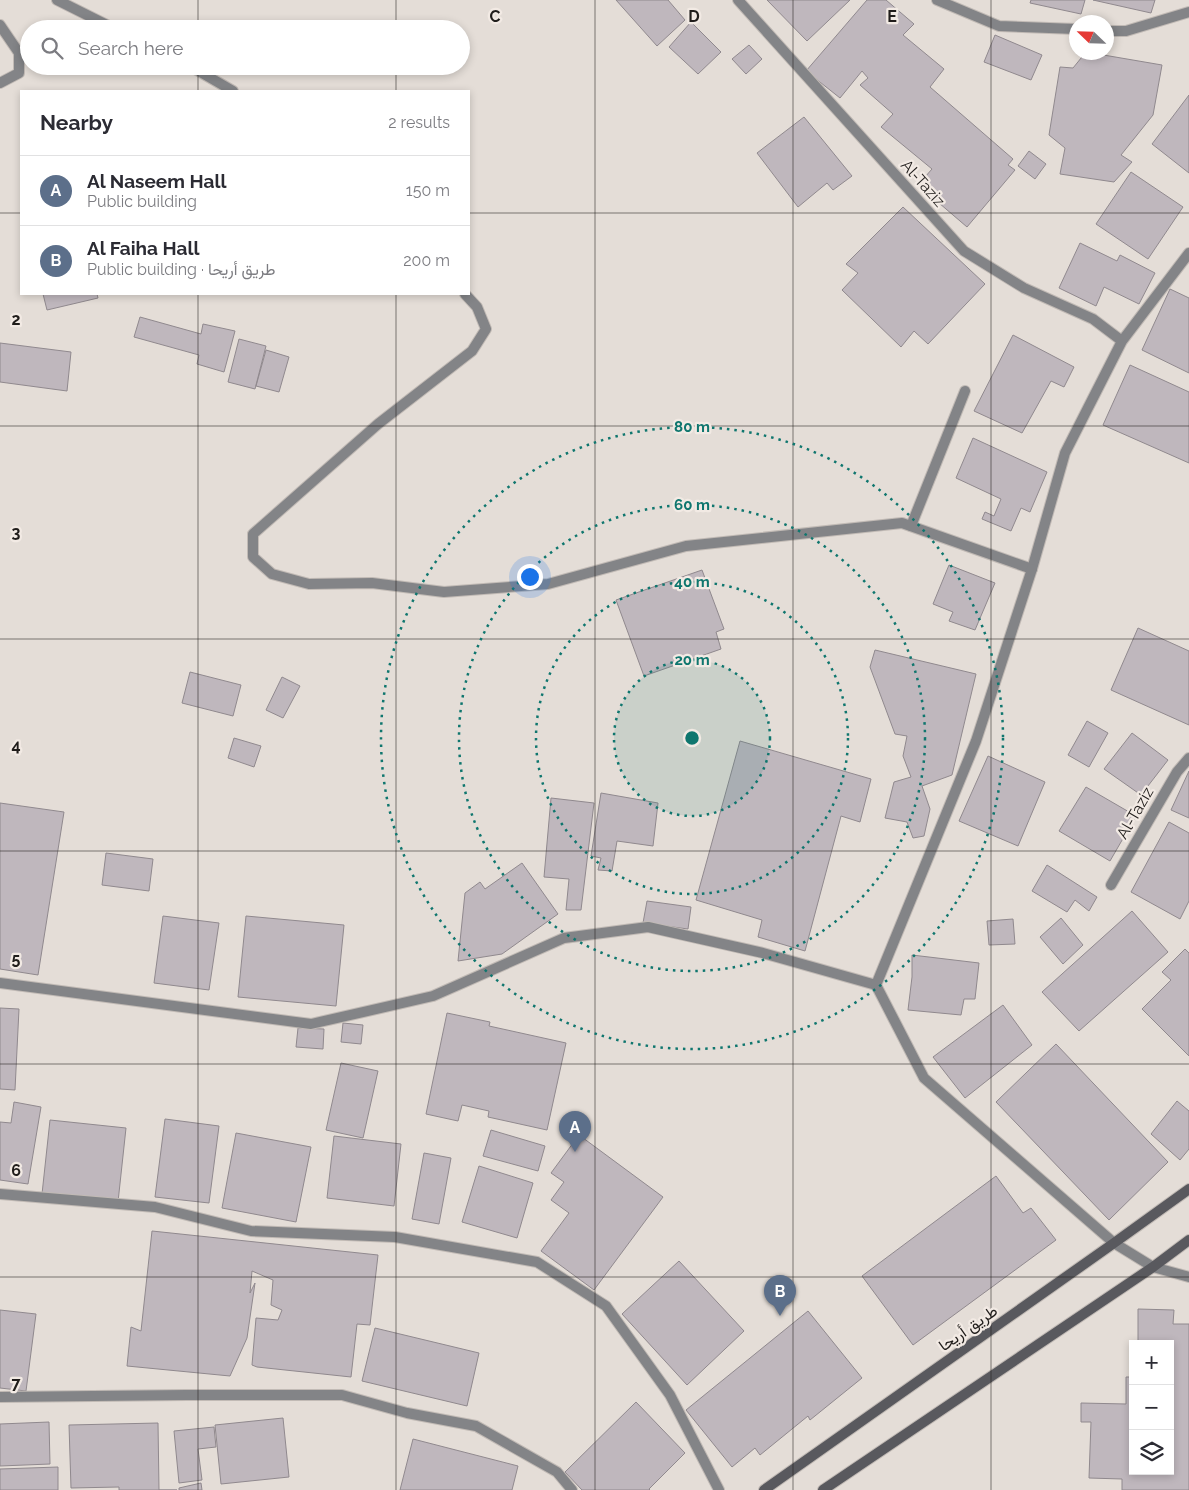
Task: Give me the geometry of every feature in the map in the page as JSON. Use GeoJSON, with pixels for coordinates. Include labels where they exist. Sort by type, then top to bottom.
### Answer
{"type":"FeatureCollection","features":[{"type":"Feature","properties":{"kind":"main road","name":"طريق أريحا"},"geometry":{"type":"LineString","coordinates":[[764,1490],[1189,1189]]}},
{"type":"Feature","properties":{"kind":"main road"},"geometry":{"type":"LineString","coordinates":[[823,1490],[1189,1240]]}},
{"type":"Feature","properties":{"kind":"street"},"geometry":{"type":"LineString","coordinates":[[57,0],[97,20]]}},
{"type":"Feature","properties":{"kind":"street","name":"Al-Taziz"},"geometry":{"type":"LineString","coordinates":[[738,0],[964,251],[1024,288],[1092,319],[1122,341]]}},
{"type":"Feature","properties":{"kind":"street"},"geometry":{"type":"LineString","coordinates":[[937,0],[999,26],[1069,29]]}},
{"type":"Feature","properties":{"kind":"street"},"geometry":{"type":"LineString","coordinates":[[1114,30],[1126,31],[1189,12]]}},
{"type":"Feature","properties":{"kind":"street"},"geometry":{"type":"LineString","coordinates":[[0,25],[19,53],[19,73],[0,83]]}},
{"type":"Feature","properties":{"kind":"street"},"geometry":{"type":"LineString","coordinates":[[205,75],[231,90]]}},
{"type":"Feature","properties":{"kind":"street"},"geometry":{"type":"LineString","coordinates":[[876,985],[976,741],[1032,569],[1065,452],[1122,341],[1189,253]]}},
{"type":"Feature","properties":{"kind":"street"},"geometry":{"type":"LineString","coordinates":[[466,295],[476,308],[486,329],[472,351],[378,424],[253,534],[253,557],[272,574],[310,584],[372,583],[444,592],[548,584],[686,546],[902,523],[1032,569]]}},
{"type":"Feature","properties":{"kind":"street"},"geometry":{"type":"LineString","coordinates":[[911,526],[965,391]]}},
{"type":"Feature","properties":{"kind":"street","name":"Al-Taziz"},"geometry":{"type":"LineString","coordinates":[[1110,885],[1177,772],[1189,758]]}},
{"type":"Feature","properties":{"kind":"street"},"geometry":{"type":"LineString","coordinates":[[0,983],[312,1024],[434,996],[564,938],[648,927],[764,953],[876,985],[924,1078],[1114,1243],[1153,1266],[1189,1277]]}},
{"type":"Feature","properties":{"kind":"street"},"geometry":{"type":"LineString","coordinates":[[0,1194],[156,1207],[251,1231],[395,1238],[537,1262],[606,1306],[670,1395],[719,1490]]}},
{"type":"Feature","properties":{"kind":"street"},"geometry":{"type":"LineString","coordinates":[[0,1397],[342,1395],[407,1414],[476,1426],[557,1472],[572,1490]]}},
{"type":"Feature","properties":{"kind":"building"},"geometry":{"type":"Polygon","coordinates":[[[616,0],[668,0],[685,20],[657,46],[616,0]]]}},
{"type":"Feature","properties":{"kind":"building"},"geometry":{"type":"Polygon","coordinates":[[[767,0],[850,0],[807,41],[767,0]]]}},
{"type":"Feature","properties":{"kind":"building"},"geometry":{"type":"Polygon","coordinates":[[[867,0],[886,0],[914,24],[903,35],[944,69],[930,87],[1013,159],[1008,165],[1015,170],[967,227],[918,185],[932,169],[881,127],[893,114],[860,85],[868,78],[862,71],[840,98],[806,71],[867,0]]]}},
{"type":"Feature","properties":{"kind":"building"},"geometry":{"type":"Polygon","coordinates":[[[1031,0],[1085,0],[1081,14],[1030,3],[1031,0]]]}},
{"type":"Feature","properties":{"kind":"building"},"geometry":{"type":"Polygon","coordinates":[[[1093,0],[1155,0],[1151,13],[1093,0]]]}},
{"type":"Feature","properties":{"kind":"building"},"geometry":{"type":"Polygon","coordinates":[[[691,22],[721,52],[698,74],[669,47],[691,22]]]}},
{"type":"Feature","properties":{"kind":"building"},"geometry":{"type":"Polygon","coordinates":[[[995,35],[1042,55],[1031,80],[984,62],[995,35]]]}},
{"type":"Feature","properties":{"kind":"building"},"geometry":{"type":"Polygon","coordinates":[[[749,45],[762,59],[746,74],[732,59],[749,45]]]}},
{"type":"Feature","properties":{"kind":"building"},"geometry":{"type":"Polygon","coordinates":[[[1114,57],[1162,65],[1153,115],[1121,155],[1132,162],[1114,182],[1060,174],[1065,148],[1049,135],[1060,67],[1073,68],[1080,60],[1114,60],[1114,57]]]}},
{"type":"Feature","properties":{"kind":"building"},"geometry":{"type":"Polygon","coordinates":[[[1189,95],[1189,173],[1152,144],[1189,95]]]}},
{"type":"Feature","properties":{"kind":"building"},"geometry":{"type":"Polygon","coordinates":[[[804,117],[852,176],[833,190],[827,183],[798,207],[757,153],[804,117]]]}},
{"type":"Feature","properties":{"kind":"building"},"geometry":{"type":"Polygon","coordinates":[[[1029,151],[1046,164],[1035,179],[1018,166],[1029,151]]]}},
{"type":"Feature","properties":{"kind":"building"},"geometry":{"type":"Polygon","coordinates":[[[1131,172],[1183,207],[1148,259],[1096,224],[1131,172]]]}},
{"type":"Feature","properties":{"kind":"building"},"geometry":{"type":"Polygon","coordinates":[[[903,207],[985,284],[928,344],[914,331],[901,347],[842,290],[858,273],[846,264],[903,207]]]}},
{"type":"Feature","properties":{"kind":"building"},"geometry":{"type":"Polygon","coordinates":[[[1080,243],[1117,261],[1120,255],[1155,273],[1139,304],[1104,287],[1096,306],[1059,288],[1080,243]]]}},
{"type":"Feature","properties":{"kind":"building"},"geometry":{"type":"Polygon","coordinates":[[[1170,289],[1189,298],[1189,373],[1142,350],[1170,289]]]}},
{"type":"Feature","properties":{"kind":"building"},"geometry":{"type":"Polygon","coordinates":[[[43,295],[97,295],[98,298],[47,310],[43,295]]]}},
{"type":"Feature","properties":{"kind":"building"},"geometry":{"type":"Polygon","coordinates":[[[140,317],[201,334],[203,324],[235,331],[224,372],[197,364],[199,355],[134,337],[140,317]]]}},
{"type":"Feature","properties":{"kind":"building"},"geometry":{"type":"Polygon","coordinates":[[[1013,335],[1074,367],[1064,387],[1051,381],[1022,433],[974,411],[1013,335]]]}},
{"type":"Feature","properties":{"kind":"building"},"geometry":{"type":"Polygon","coordinates":[[[239,339],[266,346],[255,389],[228,382],[239,339]]]}},
{"type":"Feature","properties":{"kind":"building"},"geometry":{"type":"Polygon","coordinates":[[[0,343],[71,352],[67,391],[0,382],[0,343]]]}},
{"type":"Feature","properties":{"kind":"building"},"geometry":{"type":"Polygon","coordinates":[[[266,350],[289,357],[279,392],[256,386],[266,350]]]}},
{"type":"Feature","properties":{"kind":"building"},"geometry":{"type":"Polygon","coordinates":[[[1130,365],[1189,392],[1189,463],[1103,425],[1130,365]]]}},
{"type":"Feature","properties":{"kind":"building"},"geometry":{"type":"Polygon","coordinates":[[[973,438],[1047,472],[1030,512],[1021,508],[1011,531],[982,519],[985,512],[994,516],[1001,499],[956,478],[973,438]]]}},
{"type":"Feature","properties":{"kind":"building"},"geometry":{"type":"Polygon","coordinates":[[[949,565],[995,583],[975,630],[949,621],[953,612],[933,604],[949,565]]]}},
{"type":"Feature","properties":{"kind":"building"},"geometry":{"type":"Polygon","coordinates":[[[702,570],[724,629],[716,632],[721,649],[644,676],[616,600],[702,570]]]}},
{"type":"Feature","properties":{"kind":"building"},"geometry":{"type":"Polygon","coordinates":[[[1138,628],[1189,651],[1189,725],[1111,690],[1138,628]]]}},
{"type":"Feature","properties":{"kind":"building"},"geometry":{"type":"Polygon","coordinates":[[[875,650],[976,674],[952,775],[922,786],[930,809],[924,836],[913,838],[907,822],[885,818],[894,782],[911,777],[903,756],[907,736],[895,734],[870,667],[875,650]]]}},
{"type":"Feature","properties":{"kind":"building"},"geometry":{"type":"Polygon","coordinates":[[[190,672],[241,685],[233,716],[182,703],[190,672]]]}},
{"type":"Feature","properties":{"kind":"building"},"geometry":{"type":"Polygon","coordinates":[[[282,677],[300,686],[283,718],[266,710],[282,677]]]}},
{"type":"Feature","properties":{"kind":"building"},"geometry":{"type":"Polygon","coordinates":[[[1087,721],[1108,733],[1089,767],[1068,755],[1087,721]]]}},
{"type":"Feature","properties":{"kind":"building"},"geometry":{"type":"Polygon","coordinates":[[[1132,733],[1168,760],[1141,795],[1104,769],[1132,733]]]}},
{"type":"Feature","properties":{"kind":"building"},"geometry":{"type":"Polygon","coordinates":[[[234,738],[261,746],[254,767],[228,758],[234,738]]]}},
{"type":"Feature","properties":{"kind":"building"},"geometry":{"type":"Polygon","coordinates":[[[740,741],[871,779],[860,822],[841,816],[805,951],[758,937],[762,920],[696,900],[740,741]]]}},
{"type":"Feature","properties":{"kind":"building"},"geometry":{"type":"Polygon","coordinates":[[[988,756],[1045,782],[1018,846],[959,821],[988,756]]]}},
{"type":"Feature","properties":{"kind":"building"},"geometry":{"type":"Polygon","coordinates":[[[1189,771],[1189,818],[1171,810],[1189,771]]]}},
{"type":"Feature","properties":{"kind":"building"},"geometry":{"type":"Polygon","coordinates":[[[1086,787],[1136,816],[1110,861],[1059,831],[1086,787]]]}},
{"type":"Feature","properties":{"kind":"building"},"geometry":{"type":"Polygon","coordinates":[[[601,793],[658,803],[653,846],[617,841],[612,871],[598,870],[601,858],[591,856],[601,793]]]}},
{"type":"Feature","properties":{"kind":"building"},"geometry":{"type":"Polygon","coordinates":[[[551,798],[594,803],[581,910],[566,910],[569,879],[544,877],[551,798]]]}},
{"type":"Feature","properties":{"kind":"building"},"geometry":{"type":"Polygon","coordinates":[[[0,803],[64,812],[38,975],[0,969],[0,803]]]}},
{"type":"Feature","properties":{"kind":"building"},"geometry":{"type":"Polygon","coordinates":[[[1169,822],[1189,833],[1189,901],[1180,919],[1131,892],[1169,822]]]}},
{"type":"Feature","properties":{"kind":"building"},"geometry":{"type":"Polygon","coordinates":[[[106,853],[153,859],[149,891],[102,885],[106,853]]]}},
{"type":"Feature","properties":{"kind":"building"},"geometry":{"type":"Polygon","coordinates":[[[522,863],[558,914],[502,954],[458,961],[465,893],[480,882],[485,889],[522,863]]]}},
{"type":"Feature","properties":{"kind":"building"},"geometry":{"type":"Polygon","coordinates":[[[1047,865],[1097,897],[1089,911],[1075,900],[1067,912],[1032,891],[1047,865]]]}},
{"type":"Feature","properties":{"kind":"building"},"geometry":{"type":"Polygon","coordinates":[[[647,901],[691,907],[688,929],[643,923],[647,901]]]}},
{"type":"Feature","properties":{"kind":"building"},"geometry":{"type":"Polygon","coordinates":[[[1132,911],[1168,952],[1079,1031],[1042,992],[1132,911]]]}},
{"type":"Feature","properties":{"kind":"building"},"geometry":{"type":"Polygon","coordinates":[[[163,916],[219,923],[209,990],[154,983],[163,916]]]}},
{"type":"Feature","properties":{"kind":"building"},"geometry":{"type":"Polygon","coordinates":[[[246,916],[344,925],[336,1006],[238,997],[246,916]]]}},
{"type":"Feature","properties":{"kind":"building"},"geometry":{"type":"Polygon","coordinates":[[[1061,918],[1083,945],[1063,964],[1040,937],[1061,918]]]}},
{"type":"Feature","properties":{"kind":"building"},"geometry":{"type":"Polygon","coordinates":[[[1013,919],[1015,944],[989,945],[987,921],[1013,919]]]}},
{"type":"Feature","properties":{"kind":"building"},"geometry":{"type":"Polygon","coordinates":[[[1185,949],[1189,953],[1189,1056],[1142,1009],[1171,980],[1162,972],[1185,949]]]}},
{"type":"Feature","properties":{"kind":"building"},"geometry":{"type":"Polygon","coordinates":[[[912,955],[979,963],[975,999],[964,999],[961,1015],[908,1010],[912,977],[912,955]]]}},
{"type":"Feature","properties":{"kind":"building"},"geometry":{"type":"Polygon","coordinates":[[[1003,1005],[1032,1045],[965,1098],[933,1057],[1003,1005]]]}},
{"type":"Feature","properties":{"kind":"building"},"geometry":{"type":"Polygon","coordinates":[[[0,1008],[19,1009],[15,1090],[0,1089],[0,1008]]]}},
{"type":"Feature","properties":{"kind":"building"},"geometry":{"type":"Polygon","coordinates":[[[447,1013],[490,1022],[489,1026],[566,1043],[547,1130],[488,1117],[489,1111],[462,1105],[458,1121],[426,1114],[447,1013]]]}},
{"type":"Feature","properties":{"kind":"building"},"geometry":{"type":"Polygon","coordinates":[[[343,1023],[363,1025],[361,1044],[341,1042],[343,1023]]]}},
{"type":"Feature","properties":{"kind":"building"},"geometry":{"type":"Polygon","coordinates":[[[298,1028],[324,1029],[323,1049],[296,1047],[298,1028]]]}},
{"type":"Feature","properties":{"kind":"building"},"geometry":{"type":"Polygon","coordinates":[[[1056,1044],[1168,1162],[1109,1220],[996,1102],[1056,1044]]]}},
{"type":"Feature","properties":{"kind":"building"},"geometry":{"type":"Polygon","coordinates":[[[341,1063],[378,1071],[363,1138],[326,1130],[341,1063]]]}},
{"type":"Feature","properties":{"kind":"building"},"geometry":{"type":"Polygon","coordinates":[[[1177,1101],[1189,1111],[1189,1149],[1180,1160],[1151,1134],[1177,1101]]]}},
{"type":"Feature","properties":{"kind":"building"},"geometry":{"type":"Polygon","coordinates":[[[14,1102],[41,1107],[28,1184],[0,1180],[0,1122],[11,1123],[14,1102]]]}},
{"type":"Feature","properties":{"kind":"building"},"geometry":{"type":"Polygon","coordinates":[[[165,1119],[219,1126],[209,1203],[155,1197],[165,1119]]]}},
{"type":"Feature","properties":{"kind":"building"},"geometry":{"type":"Polygon","coordinates":[[[50,1120],[126,1128],[118,1202],[42,1194],[50,1120]]]}},
{"type":"Feature","properties":{"kind":"building"},"geometry":{"type":"Polygon","coordinates":[[[491,1130],[545,1146],[538,1171],[483,1156],[491,1130]]]}},
{"type":"Feature","properties":{"kind":"building"},"geometry":{"type":"Polygon","coordinates":[[[236,1133],[311,1147],[296,1222],[222,1208],[236,1133]]]}},
{"type":"Feature","properties":{"kind":"building"},"geometry":{"type":"Polygon","coordinates":[[[579,1135],[663,1197],[594,1290],[541,1251],[569,1213],[551,1200],[564,1182],[551,1173],[579,1135]]]}},
{"type":"Feature","properties":{"kind":"building"},"geometry":{"type":"Polygon","coordinates":[[[334,1136],[401,1144],[394,1206],[327,1198],[334,1136]]]}},
{"type":"Feature","properties":{"kind":"building"},"geometry":{"type":"Polygon","coordinates":[[[424,1153],[451,1158],[439,1224],[412,1219],[424,1153]]]}},
{"type":"Feature","properties":{"kind":"building"},"geometry":{"type":"Polygon","coordinates":[[[479,1166],[533,1183],[517,1238],[462,1222],[479,1166]]]}},
{"type":"Feature","properties":{"kind":"building"},"geometry":{"type":"Polygon","coordinates":[[[996,1176],[1023,1213],[1031,1208],[1056,1240],[913,1345],[862,1276],[996,1176]]]}},
{"type":"Feature","properties":{"kind":"building"},"geometry":{"type":"Polygon","coordinates":[[[152,1231],[378,1255],[370,1325],[357,1324],[351,1377],[252,1365],[256,1318],[278,1320],[282,1310],[271,1305],[273,1280],[252,1271],[250,1293],[255,1283],[247,1338],[230,1376],[127,1366],[131,1327],[141,1331],[152,1231]]]}},
{"type":"Feature","properties":{"kind":"building"},"geometry":{"type":"Polygon","coordinates":[[[679,1261],[744,1331],[687,1385],[622,1314],[679,1261]]]}},
{"type":"Feature","properties":{"kind":"building"},"geometry":{"type":"Polygon","coordinates":[[[1138,1309],[1174,1310],[1173,1324],[1189,1324],[1189,1490],[1122,1490],[1122,1479],[1089,1478],[1091,1422],[1081,1422],[1081,1403],[1126,1404],[1126,1377],[1129,1377],[1129,1475],[1174,1475],[1174,1340],[1138,1340],[1138,1309]]]}},
{"type":"Feature","properties":{"kind":"building"},"geometry":{"type":"Polygon","coordinates":[[[0,1310],[36,1314],[26,1391],[0,1388],[0,1310]]]}},
{"type":"Feature","properties":{"kind":"building"},"geometry":{"type":"Polygon","coordinates":[[[808,1311],[862,1378],[810,1420],[808,1416],[760,1455],[755,1448],[732,1467],[686,1410],[808,1311]]]}},
{"type":"Feature","properties":{"kind":"building"},"geometry":{"type":"Polygon","coordinates":[[[375,1328],[479,1353],[467,1406],[362,1381],[375,1328]]]}},
{"type":"Feature","properties":{"kind":"building"},"geometry":{"type":"Polygon","coordinates":[[[636,1402],[685,1453],[650,1490],[582,1490],[565,1472],[636,1402]]]}},
{"type":"Feature","properties":{"kind":"building"},"geometry":{"type":"Polygon","coordinates":[[[283,1418],[289,1477],[221,1484],[215,1425],[283,1418]]]}},
{"type":"Feature","properties":{"kind":"building"},"geometry":{"type":"Polygon","coordinates":[[[49,1422],[50,1464],[0,1466],[0,1424],[49,1422]]]}},
{"type":"Feature","properties":{"kind":"building"},"geometry":{"type":"Polygon","coordinates":[[[158,1423],[159,1490],[119,1490],[119,1487],[71,1488],[69,1425],[158,1423]]]}},
{"type":"Feature","properties":{"kind":"building"},"geometry":{"type":"Polygon","coordinates":[[[214,1427],[216,1447],[198,1449],[202,1480],[179,1483],[174,1431],[214,1427]]]}},
{"type":"Feature","properties":{"kind":"building"},"geometry":{"type":"Polygon","coordinates":[[[413,1439],[518,1466],[512,1490],[400,1490],[413,1439]]]}},
{"type":"Feature","properties":{"kind":"building"},"geometry":{"type":"Polygon","coordinates":[[[58,1467],[58,1490],[0,1490],[0,1469],[58,1467]]]}},
{"type":"Feature","properties":{"kind":"building"},"geometry":{"type":"Polygon","coordinates":[[[201,1483],[202,1490],[179,1490],[179,1488],[201,1483]]]}},
{"type":"Feature","properties":{"kind":"place","name":"Al Naseem Hall"},"geometry":{"type":"Point","coordinates":[575,1152]}},
{"type":"Feature","properties":{"kind":"place","name":"Al Faiha Hall"},"geometry":{"type":"Point","coordinates":[780,1316]}}]}
